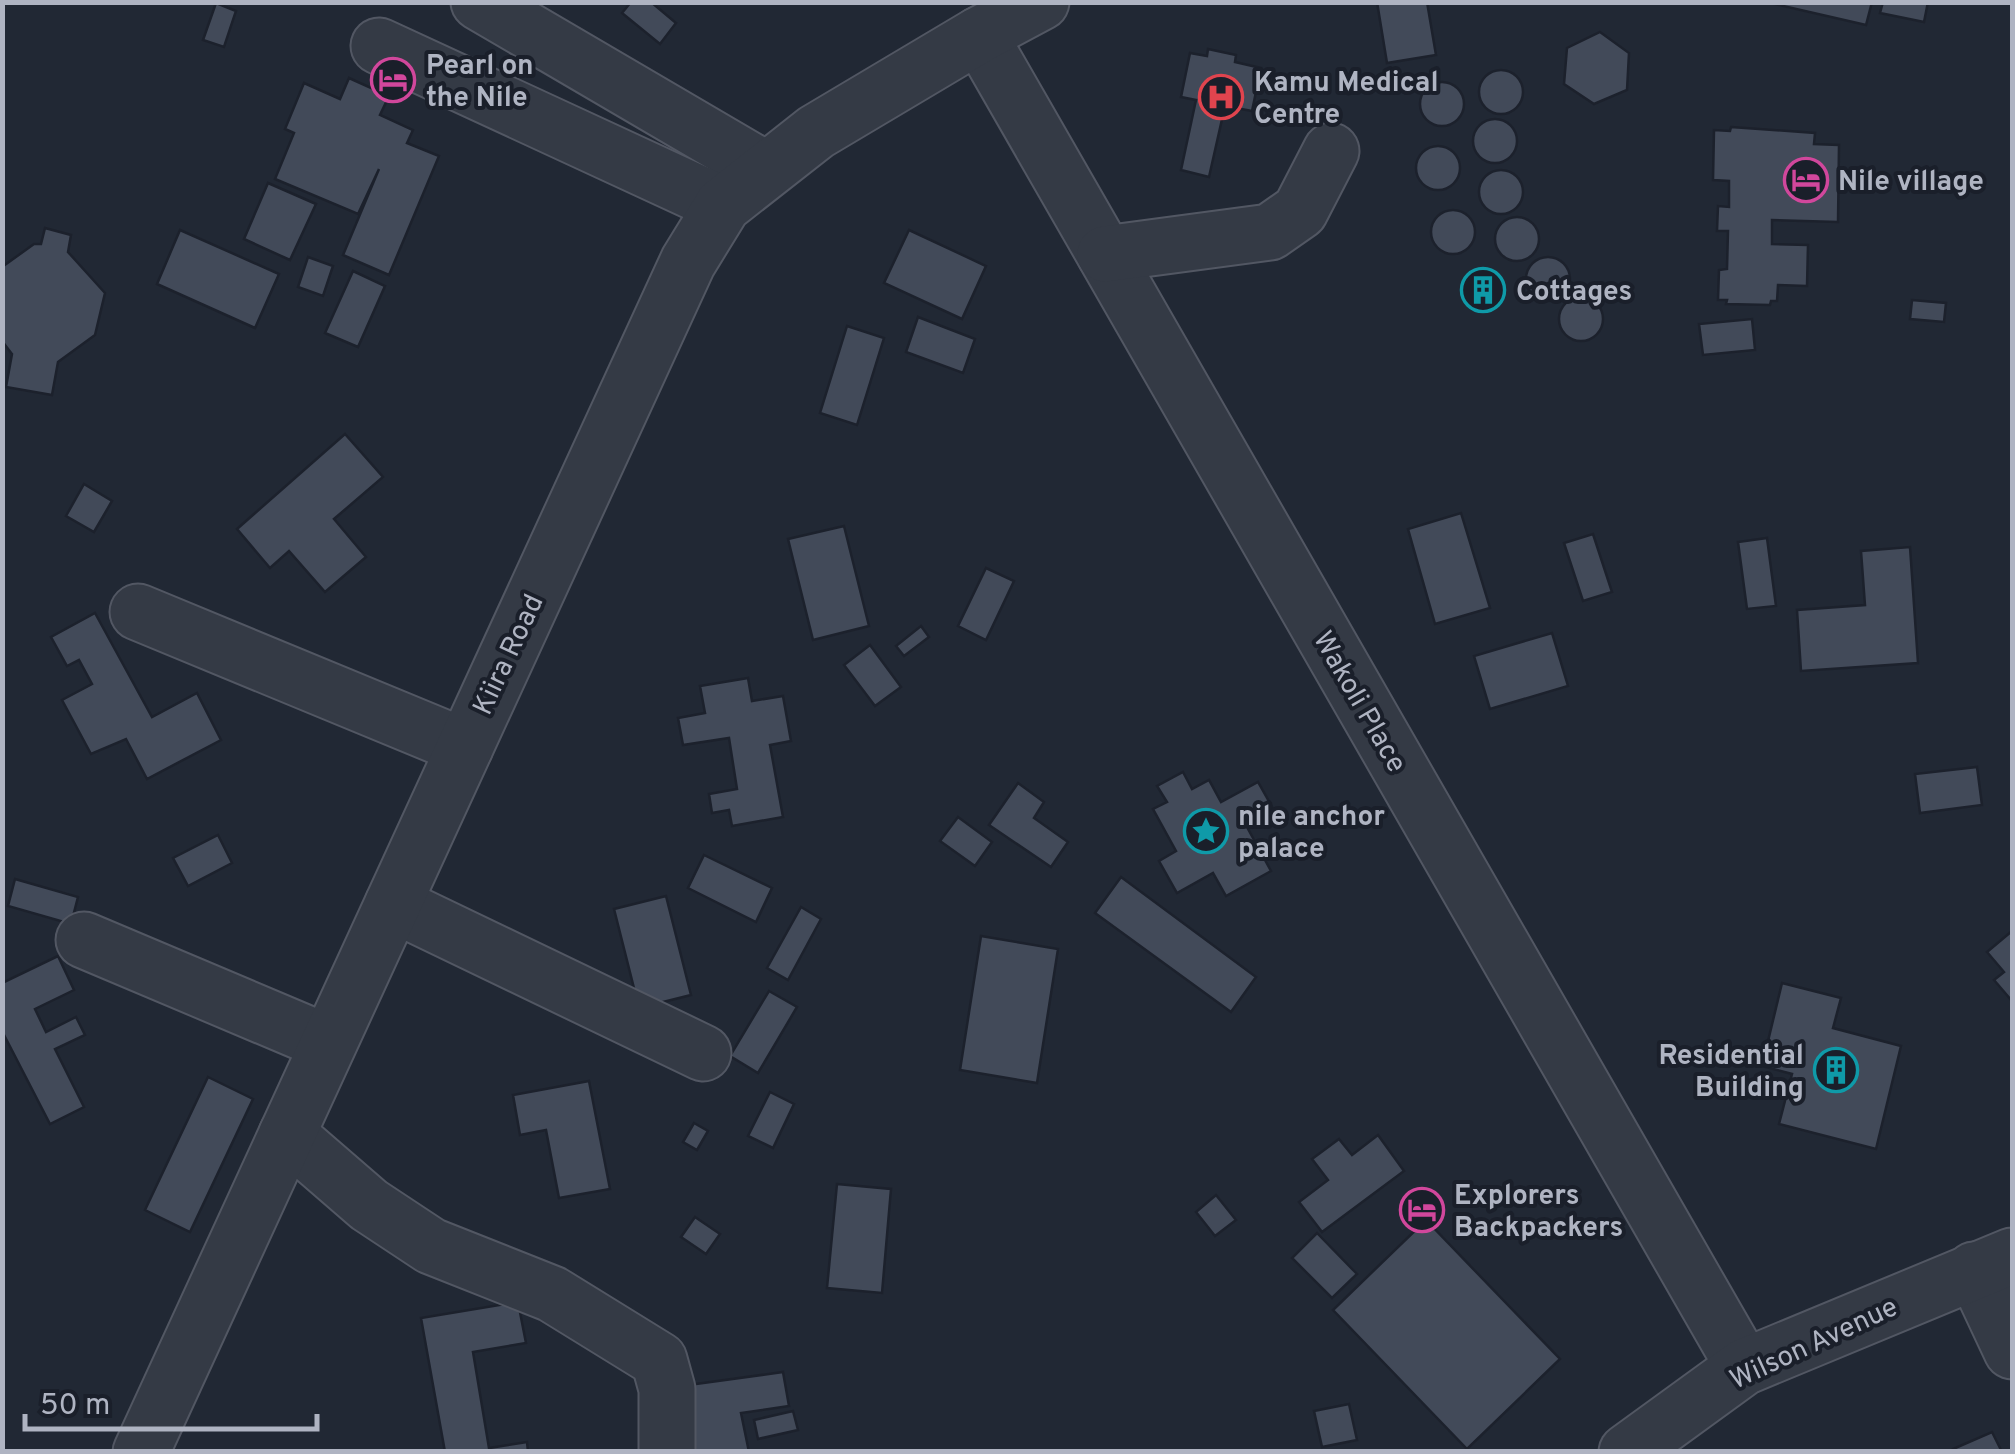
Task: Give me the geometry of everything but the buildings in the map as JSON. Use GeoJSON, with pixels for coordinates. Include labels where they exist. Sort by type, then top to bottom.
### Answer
{"type":"FeatureCollection","features":[{"type":"Feature","properties":{"kind":"street"},"geometry":{"type":"LineString","coordinates":[[479,2],[766,170]]}},
{"type":"Feature","properties":{"kind":"street","name":"Kiira Road"},"geometry":{"type":"LineString","coordinates":[[141,1452],[688,262],[723,205],[816,132],[1041,2]]}},
{"type":"Feature","properties":{"kind":"street","name":"Wakoli Place"},"geometry":{"type":"LineString","coordinates":[[979,35],[1744,1367]]}},
{"type":"Feature","properties":{"kind":"street"},"geometry":{"type":"LineString","coordinates":[[379,46],[723,205]]}},
{"type":"Feature","properties":{"kind":"street"},"geometry":{"type":"LineString","coordinates":[[1105,254],[1270,232],[1300,211],[1332,150]]}},
{"type":"Feature","properties":{"kind":"street"},"geometry":{"type":"LineString","coordinates":[[138,612],[465,747]]}},
{"type":"Feature","properties":{"kind":"street"},"geometry":{"type":"LineString","coordinates":[[393,904],[703,1053]]}},
{"type":"Feature","properties":{"kind":"street"},"geometry":{"type":"LineString","coordinates":[[84,940],[328,1044]]}},
{"type":"Feature","properties":{"kind":"street"},"geometry":{"type":"LineString","coordinates":[[287,1134],[369,1204],[430,1246],[552,1294],[658,1360],[667,1390],[668,1452]]}},
{"type":"Feature","properties":{"kind":"street"},"geometry":{"type":"LineString","coordinates":[[1993,1263],[2012,1351]]}},
{"type":"Feature","properties":{"kind":"street","name":"Wilson Avenue"},"geometry":{"type":"LineString","coordinates":[[1627,1452],[1744,1367],[1993,1263]]}},
{"type":"Feature","properties":{"kind":"place","name":"Pearl on the Nile"},"geometry":{"type":"Point","coordinates":[393,80]}},
{"type":"Feature","properties":{"kind":"place","name":"Kamu Medical Centre"},"geometry":{"type":"Point","coordinates":[1221,97]}},
{"type":"Feature","properties":{"kind":"place","name":"Nile village"},"geometry":{"type":"Point","coordinates":[1806,180]}},
{"type":"Feature","properties":{"kind":"place","name":"Cottages"},"geometry":{"type":"Point","coordinates":[1483,290]}},
{"type":"Feature","properties":{"kind":"place","name":"nile anchor palace"},"geometry":{"type":"Point","coordinates":[1206,831]}},
{"type":"Feature","properties":{"kind":"place","name":"Residential Building"},"geometry":{"type":"Point","coordinates":[1836,1070]}},
{"type":"Feature","properties":{"kind":"place","name":"Explorers Backpackers"},"geometry":{"type":"Point","coordinates":[1422,1210]}}]}
